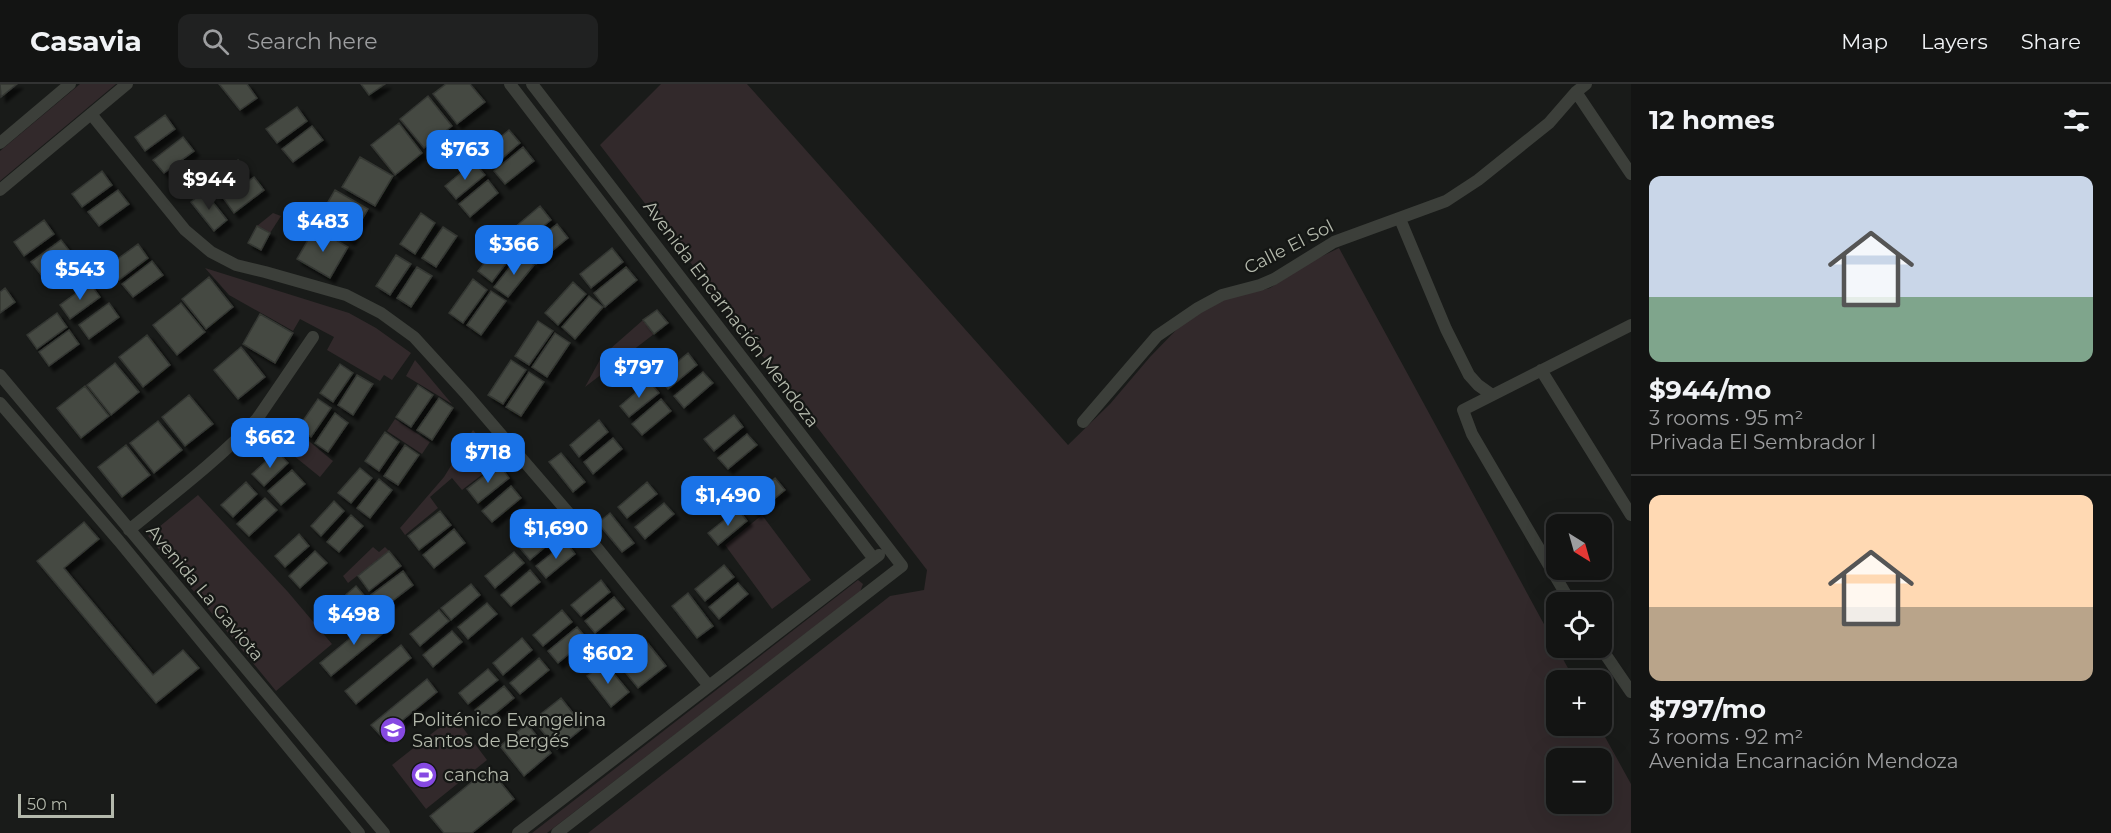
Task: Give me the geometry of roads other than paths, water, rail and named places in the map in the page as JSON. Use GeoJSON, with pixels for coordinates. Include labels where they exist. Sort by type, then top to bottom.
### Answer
{"type":"FeatureCollection","features":[{"type":"Feature","properties":{"kind":"street"},"geometry":{"type":"LineString","coordinates":[[0,143],[70,84]]}},
{"type":"Feature","properties":{"kind":"street"},"geometry":{"type":"LineString","coordinates":[[0,190],[127,84]]}},
{"type":"Feature","properties":{"kind":"street","name":"Avenida Encarnación Mendoza"},"geometry":{"type":"LineString","coordinates":[[510,84],[874,559]]}},
{"type":"Feature","properties":{"kind":"street","name":"Avenida Encarnación Mendoza"},"geometry":{"type":"LineString","coordinates":[[532,84],[902,566],[557,833]]}},
{"type":"Feature","properties":{"kind":"street"},"geometry":{"type":"LineString","coordinates":[[1581,88],[1631,174]]}},
{"type":"Feature","properties":{"kind":"street","name":"Calle El Sol"},"geometry":{"type":"LineString","coordinates":[[1083,422],[1157,336],[1198,308],[1222,295],[1274,279],[1334,242],[1446,201],[1478,180],[1549,123],[1581,88]]}},
{"type":"Feature","properties":{"kind":"street"},"geometry":{"type":"LineString","coordinates":[[91,114],[185,230],[211,252],[236,266],[346,295],[381,313],[414,337],[572,517],[709,686]]}},
{"type":"Feature","properties":{"kind":"street"},"geometry":{"type":"LineString","coordinates":[[1400,219],[1446,329],[1469,375],[1492,395]]}},
{"type":"Feature","properties":{"kind":"street"},"geometry":{"type":"LineString","coordinates":[[1565,592],[1472,434],[1463,410],[1629,329]]}},
{"type":"Feature","properties":{"kind":"street"},"geometry":{"type":"LineString","coordinates":[[129,530],[215,459],[245,431],[256,419],[313,337]]}},
{"type":"Feature","properties":{"kind":"street"},"geometry":{"type":"LineString","coordinates":[[1541,370],[1631,515]]}},
{"type":"Feature","properties":{"kind":"street","name":"Avenida La Gaviota"},"geometry":{"type":"LineString","coordinates":[[0,375],[384,833]]}},
{"type":"Feature","properties":{"kind":"street","name":"Avenida La Gaviota"},"geometry":{"type":"LineString","coordinates":[[0,403],[126,550],[359,833]]}},
{"type":"Feature","properties":{"kind":"street"},"geometry":{"type":"LineString","coordinates":[[518,833],[888,548]]}},
{"type":"Feature","properties":{"kind":"street"},"geometry":{"type":"LineString","coordinates":[[1608,658],[1631,692]]}},
{"type":"Feature","properties":{"kind":"place","name":"Politénico Evangelina Santos de Bergés"},"geometry":{"type":"Point","coordinates":[393,730]}},
{"type":"Feature","properties":{"kind":"place","name":"cancha"},"geometry":{"type":"Point","coordinates":[424,775]}}]}
